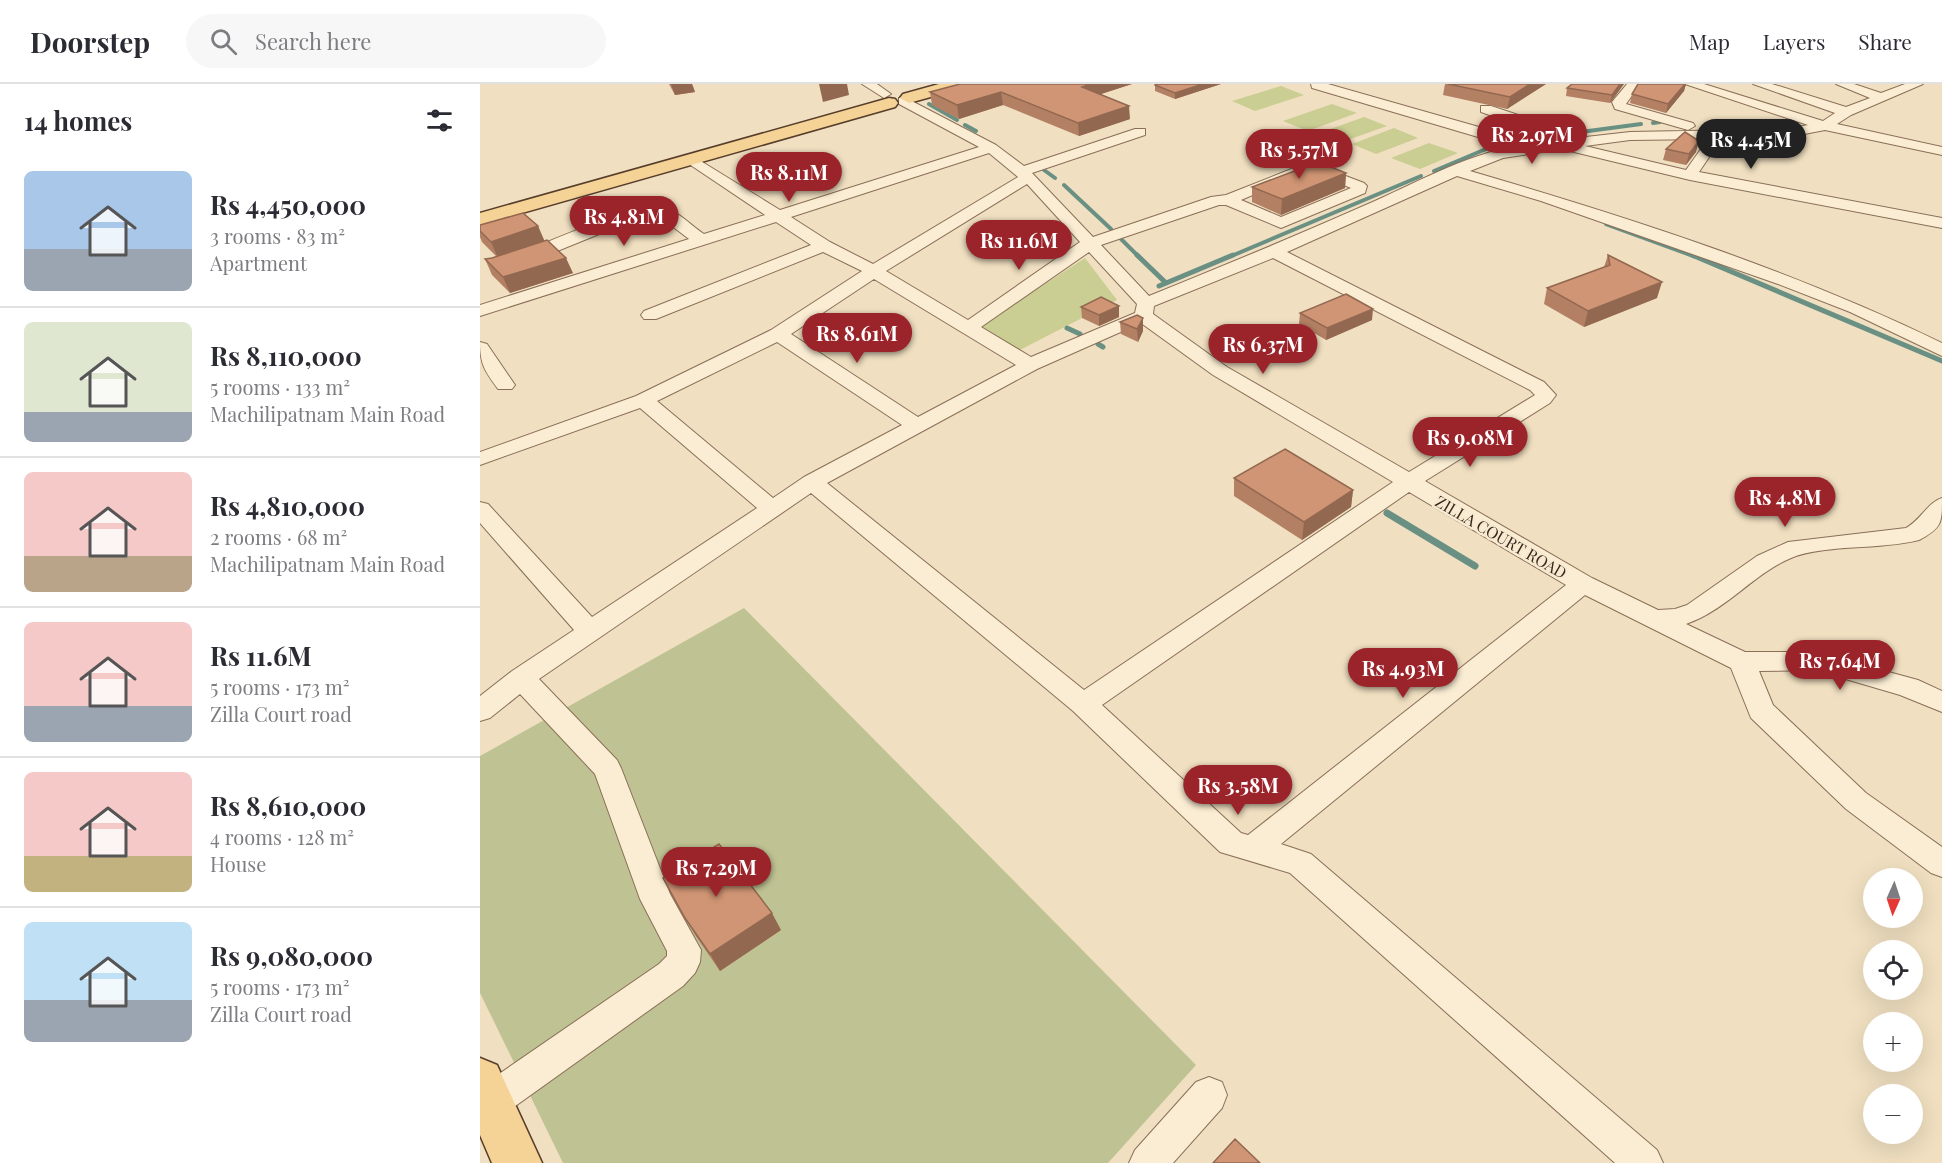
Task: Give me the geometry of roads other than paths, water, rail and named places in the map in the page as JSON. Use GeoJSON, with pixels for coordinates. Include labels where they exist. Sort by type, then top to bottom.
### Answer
{"type":"FeatureCollection","features":[{"type":"Feature","properties":{"kind":"main road"},"geometry":{"type":"LineString","coordinates":[[480,219],[691,159],[922,84]]}},
{"type":"Feature","properties":{"kind":"main road"},"geometry":{"type":"LineString","coordinates":[[480,208],[890,95],[957,84]]}},
{"type":"Feature","properties":{"kind":"main road"},"geometry":{"type":"LineString","coordinates":[[484,1098],[518,1163]]}},
{"type":"Feature","properties":{"kind":"street"},"geometry":{"type":"LineString","coordinates":[[1634,84],[1619,102],[1620,106],[1715,135]]}},
{"type":"Feature","properties":{"kind":"street"},"geometry":{"type":"LineString","coordinates":[[1691,84],[1825,126],[1942,151]]}},
{"type":"Feature","properties":{"kind":"street"},"geometry":{"type":"LineString","coordinates":[[1759,84],[1846,112]]}},
{"type":"Feature","properties":{"kind":"street"},"geometry":{"type":"LineString","coordinates":[[1842,84],[1882,98]]}},
{"type":"Feature","properties":{"kind":"street"},"geometry":{"type":"LineString","coordinates":[[480,711],[521,678],[812,482],[1030,365],[1144,309],[1456,171],[1499,154],[1555,144],[1630,136],[1789,133],[1825,126],[1846,112],[1917,84]]}},
{"type":"Feature","properties":{"kind":"street"},"geometry":{"type":"LineString","coordinates":[[1317,85],[1509,140],[1527,149]]}},
{"type":"Feature","properties":{"kind":"street","name":"ZILLA COURT ROAD"},"geometry":{"type":"LineString","coordinates":[[890,95],[991,148],[1025,175],[1090,243],[1144,309],[1220,371],[1583,584],[1742,662]]}},
{"type":"Feature","properties":{"kind":"street"},"geometry":{"type":"LineString","coordinates":[[1486,109],[1556,132],[1573,142]]}},
{"type":"Feature","properties":{"kind":"street"},"geometry":{"type":"LineString","coordinates":[[480,459],[643,400],[778,334],[1025,175],[1140,132]]}},
{"type":"Feature","properties":{"kind":"street"},"geometry":{"type":"LineString","coordinates":[[1690,175],[1715,135]]}},
{"type":"Feature","properties":{"kind":"street"},"geometry":{"type":"LineString","coordinates":[[1555,144],[1690,175],[1942,223]]}},
{"type":"Feature","properties":{"kind":"street"},"geometry":{"type":"LineString","coordinates":[[480,311],[991,148]]}},
{"type":"Feature","properties":{"kind":"street"},"geometry":{"type":"LineString","coordinates":[[691,159],[824,246],[874,271],[1030,365]]}},
{"type":"Feature","properties":{"kind":"street"},"geometry":{"type":"LineString","coordinates":[[968,328],[1090,243],[1217,200],[1228,200],[1309,166],[1359,186],[1360,190],[1281,223],[1228,200]]}},
{"type":"Feature","properties":{"kind":"street"},"geometry":{"type":"LineString","coordinates":[[1456,171],[1547,198],[1784,280],[1856,308],[1942,350]]}},
{"type":"Feature","properties":{"kind":"street"},"geometry":{"type":"LineString","coordinates":[[502,265],[566,243],[593,228],[654,212],[664,213],[701,240]]}},
{"type":"Feature","properties":{"kind":"street"},"geometry":{"type":"LineString","coordinates":[[650,315],[824,246]]}},
{"type":"Feature","properties":{"kind":"street"},"geometry":{"type":"LineString","coordinates":[[1083,704],[1408,482],[1544,399],[1546,395],[1543,390],[1274,252]]}},
{"type":"Feature","properties":{"kind":"street"},"geometry":{"type":"LineString","coordinates":[[778,334],[916,425]]}},
{"type":"Feature","properties":{"kind":"street"},"geometry":{"type":"LineString","coordinates":[[480,348],[505,385]]}},
{"type":"Feature","properties":{"kind":"street"},"geometry":{"type":"LineString","coordinates":[[643,400],[772,509]]}},
{"type":"Feature","properties":{"kind":"street"},"geometry":{"type":"LineString","coordinates":[[812,482],[1083,704],[1231,843],[1300,862],[1644,1163]]}},
{"type":"Feature","properties":{"kind":"street"},"geometry":{"type":"LineString","coordinates":[[1657,619],[1679,617],[1696,610],[1777,553],[1796,547],[1911,535],[1926,527],[1942,505]]}},
{"type":"Feature","properties":{"kind":"street"},"geometry":{"type":"LineString","coordinates":[[480,509],[590,631]]}},
{"type":"Feature","properties":{"kind":"street"},"geometry":{"type":"LineString","coordinates":[[1252,850],[1583,584]]}},
{"type":"Feature","properties":{"kind":"street"},"geometry":{"type":"LineString","coordinates":[[1942,702],[1908,687],[1815,661],[1742,662],[1761,711],[1856,801],[1942,864]]}},
{"type":"Feature","properties":{"kind":"street"},"geometry":{"type":"LineString","coordinates":[[484,1098],[671,975],[683,962],[684,950],[656,899],[620,796],[607,768],[521,678]]}},
{"type":"Feature","properties":{"kind":"street"},"geometry":{"type":"LineString","coordinates":[[1148,1163],[1209,1095]]}},
{"type":"Feature","properties":{"kind":"waterway"},"geometry":{"type":"LineString","coordinates":[[929,104],[957,120]]}},
{"type":"Feature","properties":{"kind":"waterway"},"geometry":{"type":"LineString","coordinates":[[1653,123],[1660,122]]}},
{"type":"Feature","properties":{"kind":"waterway"},"geometry":{"type":"LineString","coordinates":[[1566,134],[1641,124]]}},
{"type":"Feature","properties":{"kind":"waterway"},"geometry":{"type":"LineString","coordinates":[[965,125],[976,131]]}},
{"type":"Feature","properties":{"kind":"waterway"},"geometry":{"type":"LineString","coordinates":[[1542,137],[1554,135]]}},
{"type":"Feature","properties":{"kind":"waterway"},"geometry":{"type":"LineString","coordinates":[[1529,138],[1538,137]]}},
{"type":"Feature","properties":{"kind":"waterway"},"geometry":{"type":"LineString","coordinates":[[1434,171],[1505,141]]}},
{"type":"Feature","properties":{"kind":"waterway"},"geometry":{"type":"LineString","coordinates":[[1044,170],[1055,178]]}},
{"type":"Feature","properties":{"kind":"waterway"},"geometry":{"type":"LineString","coordinates":[[1229,257],[1421,176]]}},
{"type":"Feature","properties":{"kind":"waterway"},"geometry":{"type":"LineString","coordinates":[[1064,185],[1111,229]]}},
{"type":"Feature","properties":{"kind":"waterway"},"geometry":{"type":"LineString","coordinates":[[1606,224],[1696,257]]}},
{"type":"Feature","properties":{"kind":"waterway"},"geometry":{"type":"LineString","coordinates":[[1121,239],[1137,255]]}},
{"type":"Feature","properties":{"kind":"waterway"},"geometry":{"type":"LineString","coordinates":[[1137,255],[1166,283]]}},
{"type":"Feature","properties":{"kind":"waterway"},"geometry":{"type":"LineString","coordinates":[[1159,286],[1233,255]]}},
{"type":"Feature","properties":{"kind":"waterway"},"geometry":{"type":"LineString","coordinates":[[1692,255],[1942,361]]}},
{"type":"Feature","properties":{"kind":"waterway"},"geometry":{"type":"LineString","coordinates":[[1067,328],[1080,334]]}},
{"type":"Feature","properties":{"kind":"waterway"},"geometry":{"type":"LineString","coordinates":[[1098,344],[1103,347]]}},
{"type":"Feature","properties":{"kind":"waterway"},"geometry":{"type":"LineString","coordinates":[[1387,513],[1475,566]]}}]}
